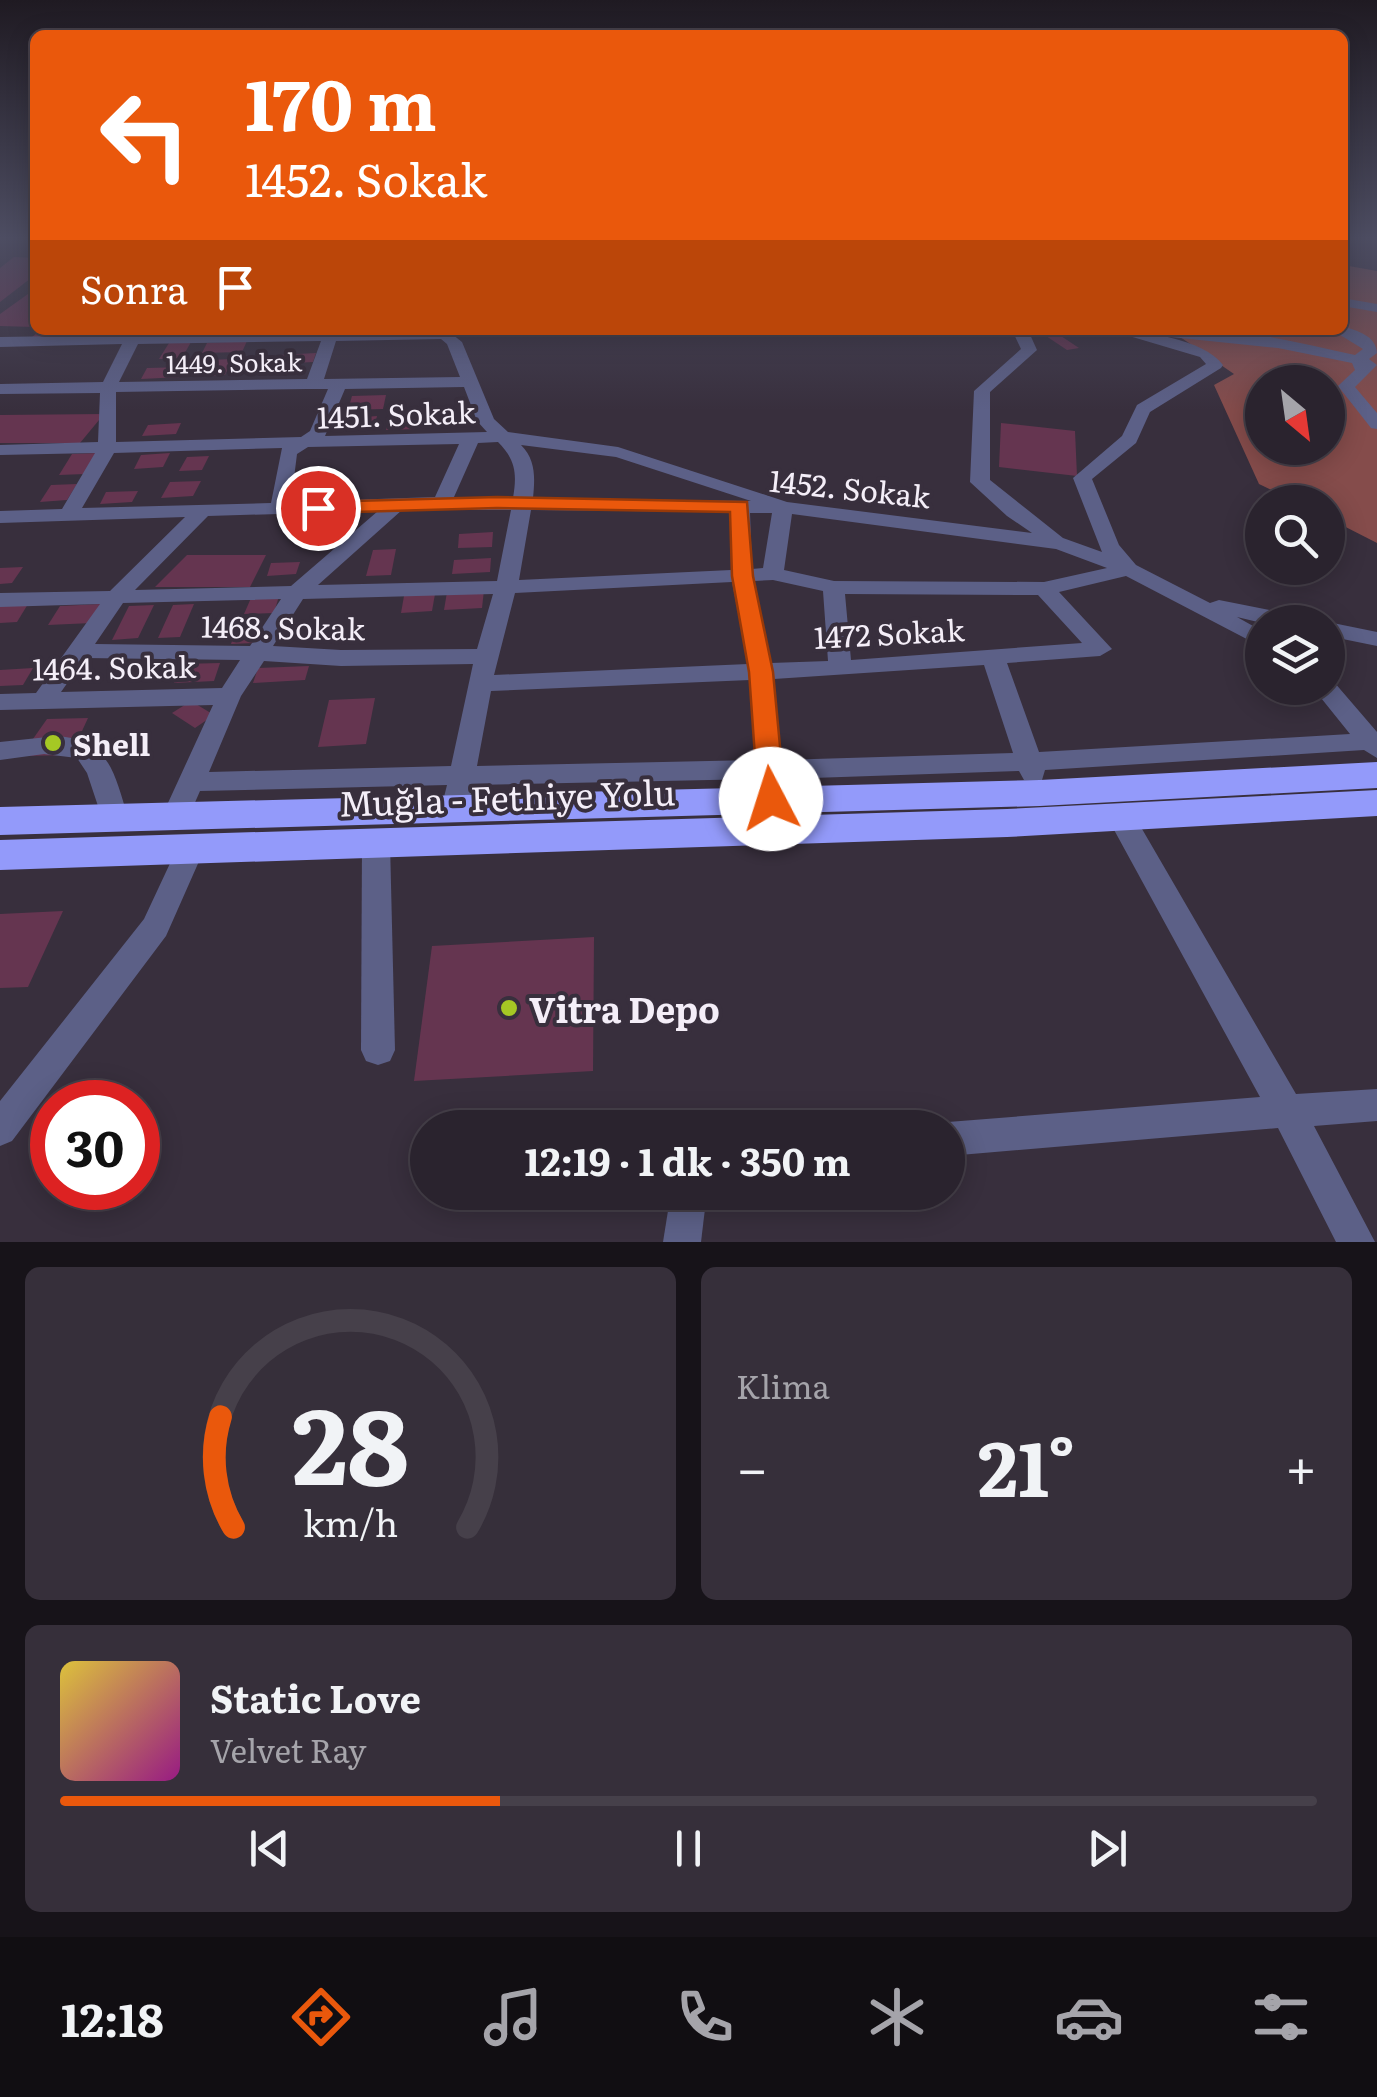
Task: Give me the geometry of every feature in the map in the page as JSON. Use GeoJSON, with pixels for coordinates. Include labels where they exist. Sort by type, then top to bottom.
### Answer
{"type":"FeatureCollection","features":[{"type":"Feature","properties":{"kind":"highway","name":"Muğla - Fethiye Yolu"},"geometry":{"type":"LineString","coordinates":[[0,821],[455,809],[770,784],[1035,778],[1375,756]]}},
{"type":"Feature","properties":{"kind":"highway","name":"Muğla - Fethiye Yolu"},"geometry":{"type":"LineString","coordinates":[[0,856],[1121,817],[1377,803]]}},
{"type":"Feature","properties":{"kind":"street"},"geometry":{"type":"LineString","coordinates":[[1348,303],[1377,308]]}},
{"type":"Feature","properties":{"kind":"street"},"geometry":{"type":"LineString","coordinates":[[1348,333],[1366,341],[1371,350],[1358,360]]}},
{"type":"Feature","properties":{"kind":"street"},"geometry":{"type":"LineString","coordinates":[[0,342],[388,335]]}},
{"type":"Feature","properties":{"kind":"street"},"geometry":{"type":"LineString","coordinates":[[446,335],[464,360],[486,420],[524,463],[524,502],[515,557],[486,656],[455,809]]}},
{"type":"Feature","properties":{"kind":"street"},"geometry":{"type":"LineString","coordinates":[[1022,335],[1028,350],[982,391],[980,482],[1014,512],[1060,542]]}},
{"type":"Feature","properties":{"kind":"street"},"geometry":{"type":"LineString","coordinates":[[0,600],[506,588],[773,574],[834,586],[1044,590],[1130,569],[1109,547],[1082,478],[1130,439],[1144,409],[1216,365],[1206,354],[1153,335]]}},
{"type":"Feature","properties":{"kind":"street"},"geometry":{"type":"LineString","coordinates":[[1181,335],[1278,343],[1358,360],[1377,368]]}},
{"type":"Feature","properties":{"kind":"street"},"geometry":{"type":"LineString","coordinates":[[314,386],[330,336]]}},
{"type":"Feature","properties":{"kind":"street"},"geometry":{"type":"LineString","coordinates":[[68,514],[107,448],[108,388],[132,340]]}},
{"type":"Feature","properties":{"kind":"street"},"geometry":{"type":"LineString","coordinates":[[1358,360],[1364,371],[1346,386],[1377,424]]}},
{"type":"Feature","properties":{"kind":"street","name":"1449. Sokak"},"geometry":{"type":"LineString","coordinates":[[0,389],[469,382]]}},
{"type":"Feature","properties":{"kind":"street"},"geometry":{"type":"LineString","coordinates":[[280,508],[288,452],[318,434],[338,386]]}},
{"type":"Feature","properties":{"kind":"street","name":"1451. Sokak"},"geometry":{"type":"LineString","coordinates":[[0,450],[503,437],[618,452],[744,490],[783,508]]}},
{"type":"Feature","properties":{"kind":"street"},"geometry":{"type":"LineString","coordinates":[[442,503],[470,440]]}},
{"type":"Feature","properties":{"kind":"street","name":"1452. Sokak"},"geometry":{"type":"LineString","coordinates":[[0,516],[524,502],[783,508],[1060,542],[1130,569],[1200,603]]}},
{"type":"Feature","properties":{"kind":"street"},"geometry":{"type":"LineString","coordinates":[[176,816],[229,696],[296,592],[395,506]]}},
{"type":"Feature","properties":{"kind":"street"},"geometry":{"type":"LineString","coordinates":[[192,782],[462,773],[770,784],[761,672],[742,576],[740,506]]}},
{"type":"Feature","properties":{"kind":"street"},"geometry":{"type":"LineString","coordinates":[[773,574],[783,508]]}},
{"type":"Feature","properties":{"kind":"street"},"geometry":{"type":"LineString","coordinates":[[44,699],[116,597],[201,512]]}},
{"type":"Feature","properties":{"kind":"street"},"geometry":{"type":"LineString","coordinates":[[834,586],[840,668]]}},
{"type":"Feature","properties":{"kind":"street","name":"1472 Sokak"},"geometry":{"type":"LineString","coordinates":[[482,683],[840,668],[1100,649],[1044,590]]}},
{"type":"Feature","properties":{"kind":"street"},"geometry":{"type":"LineString","coordinates":[[1200,603],[1245,612]]}},
{"type":"Feature","properties":{"kind":"street"},"geometry":{"type":"LineString","coordinates":[[1200,603],[1245,630]]}},
{"type":"Feature","properties":{"kind":"street"},"geometry":{"type":"LineString","coordinates":[[1345,633],[1377,640]]}},
{"type":"Feature","properties":{"kind":"street","name":"1468. Sokak"},"geometry":{"type":"LineString","coordinates":[[79,650],[252,656],[486,656]]}},
{"type":"Feature","properties":{"kind":"street"},"geometry":{"type":"LineString","coordinates":[[993,658],[1035,778]]}},
{"type":"Feature","properties":{"kind":"street","name":"1464. Sokak"},"geometry":{"type":"LineString","coordinates":[[0,702],[229,696]]}},
{"type":"Feature","properties":{"kind":"street"},"geometry":{"type":"LineString","coordinates":[[1337,705],[1375,756]]}},
{"type":"Feature","properties":{"kind":"street"},"geometry":{"type":"LineString","coordinates":[[0,751],[70,746],[86,751],[97,768],[114,817]]}},
{"type":"Feature","properties":{"kind":"street"},"geometry":{"type":"LineString","coordinates":[[1121,817],[1287,1111],[1356,1242]]}},
{"type":"Feature","properties":{"kind":"street"},"geometry":{"type":"LineString","coordinates":[[376,843],[378,1050]]}},
{"type":"Feature","properties":{"kind":"street"},"geometry":{"type":"LineString","coordinates":[[0,1129],[155,928],[190,850]]}},
{"type":"Feature","properties":{"kind":"street"},"geometry":{"type":"LineString","coordinates":[[965,1138],[1377,1105]]}},
{"type":"Feature","properties":{"kind":"street"},"geometry":{"type":"LineString","coordinates":[[682,1242],[686,1210]]}},
{"type":"Feature","properties":{"kind":"shaded area"},"geometry":{"type":"Polygon","coordinates":[[[1348,294],[1377,294],[1377,543],[1345,527],[1345,485],[1261,485],[1250,465],[1345,465],[1345,365],[1245,365],[1245,453],[1214,385],[1234,374],[1177,335],[1348,335],[1348,294]]]}},
{"type":"Feature","properties":{"kind":"building"},"geometry":{"type":"Polygon","coordinates":[[[30,294],[30,327],[0,326],[0,314],[30,294]]]}},
{"type":"Feature","properties":{"kind":"building"},"geometry":{"type":"Polygon","coordinates":[[[35,335],[85,335],[83,337],[32,337],[35,335]]]}},
{"type":"Feature","properties":{"kind":"building"},"geometry":{"type":"Polygon","coordinates":[[[1044,335],[1060,335],[1079,348],[1067,350],[1044,335]]]}},
{"type":"Feature","properties":{"kind":"building"},"geometry":{"type":"Polygon","coordinates":[[[247,341],[242,352],[202,353],[207,343],[247,341]]]}},
{"type":"Feature","properties":{"kind":"building"},"geometry":{"type":"Polygon","coordinates":[[[191,342],[182,358],[159,359],[169,343],[191,342]]]}},
{"type":"Feature","properties":{"kind":"building"},"geometry":{"type":"Polygon","coordinates":[[[316,353],[313,362],[276,364],[279,355],[316,353]]]}},
{"type":"Feature","properties":{"kind":"building"},"geometry":{"type":"Polygon","coordinates":[[[232,359],[225,375],[199,376],[207,360],[232,359]]]}},
{"type":"Feature","properties":{"kind":"building"},"geometry":{"type":"Polygon","coordinates":[[[187,367],[181,377],[141,379],[147,368],[187,367]]]}},
{"type":"Feature","properties":{"kind":"building"},"geometry":{"type":"Polygon","coordinates":[[[386,395],[383,409],[348,410],[352,396],[386,395]]]}},
{"type":"Feature","properties":{"kind":"building"},"geometry":{"type":"Polygon","coordinates":[[[104,414],[80,443],[0,443],[0,415],[104,414]]]}},
{"type":"Feature","properties":{"kind":"building"},"geometry":{"type":"Polygon","coordinates":[[[377,416],[374,429],[351,430],[354,418],[377,416]]]}},
{"type":"Feature","properties":{"kind":"building"},"geometry":{"type":"Polygon","coordinates":[[[419,419],[417,429],[386,430],[389,420],[419,419]]]}},
{"type":"Feature","properties":{"kind":"building"},"geometry":{"type":"Polygon","coordinates":[[[181,423],[176,434],[142,436],[148,425],[181,423]]]}},
{"type":"Feature","properties":{"kind":"building"},"geometry":{"type":"Polygon","coordinates":[[[1001,423],[1075,431],[1077,476],[999,467],[1001,423]]]}},
{"type":"Feature","properties":{"kind":"building"},"geometry":{"type":"Polygon","coordinates":[[[98,453],[85,474],[59,475],[72,454],[98,453]]]}},
{"type":"Feature","properties":{"kind":"building"},"geometry":{"type":"Polygon","coordinates":[[[170,453],[163,467],[134,469],[141,455],[170,453]]]}},
{"type":"Feature","properties":{"kind":"building"},"geometry":{"type":"Polygon","coordinates":[[[209,456],[202,470],[179,471],[187,457],[209,456]]]}},
{"type":"Feature","properties":{"kind":"building"},"geometry":{"type":"Polygon","coordinates":[[[201,481],[193,496],[161,498],[170,482],[201,481]]]}},
{"type":"Feature","properties":{"kind":"building"},"geometry":{"type":"Polygon","coordinates":[[[77,484],[67,500],[40,502],[51,485],[77,484]]]}},
{"type":"Feature","properties":{"kind":"building"},"geometry":{"type":"Polygon","coordinates":[[[138,491],[132,502],[100,504],[106,492],[138,491]]]}},
{"type":"Feature","properties":{"kind":"building"},"geometry":{"type":"Polygon","coordinates":[[[493,532],[492,547],[458,548],[459,534],[493,532]]]}},
{"type":"Feature","properties":{"kind":"building"},"geometry":{"type":"Polygon","coordinates":[[[396,549],[391,575],[366,576],[373,550],[396,549]]]}},
{"type":"Feature","properties":{"kind":"building"},"geometry":{"type":"Polygon","coordinates":[[[187,555],[266,555],[250,587],[155,587],[187,555]]]}},
{"type":"Feature","properties":{"kind":"building"},"geometry":{"type":"Polygon","coordinates":[[[491,558],[490,572],[452,574],[454,560],[491,558]]]}},
{"type":"Feature","properties":{"kind":"building"},"geometry":{"type":"Polygon","coordinates":[[[300,562],[296,574],[267,576],[271,563],[300,562]]]}},
{"type":"Feature","properties":{"kind":"building"},"geometry":{"type":"Polygon","coordinates":[[[23,567],[12,583],[0,584],[0,568],[23,567]]]}},
{"type":"Feature","properties":{"kind":"building"},"geometry":{"type":"Polygon","coordinates":[[[484,590],[482,608],[444,610],[447,592],[484,590]]]}},
{"type":"Feature","properties":{"kind":"building"},"geometry":{"type":"Polygon","coordinates":[[[435,594],[432,611],[401,613],[404,596],[435,594]]]}},
{"type":"Feature","properties":{"kind":"building"},"geometry":{"type":"Polygon","coordinates":[[[279,596],[274,613],[244,614],[251,598],[279,596]]]}},
{"type":"Feature","properties":{"kind":"building"},"geometry":{"type":"Polygon","coordinates":[[[28,604],[17,622],[0,623],[0,606],[28,604]]]}},
{"type":"Feature","properties":{"kind":"building"},"geometry":{"type":"Polygon","coordinates":[[[101,604],[92,623],[48,625],[60,606],[101,604]]]}},
{"type":"Feature","properties":{"kind":"building"},"geometry":{"type":"Polygon","coordinates":[[[194,604],[180,637],[158,638],[173,605],[194,604]]]}},
{"type":"Feature","properties":{"kind":"building"},"geometry":{"type":"Polygon","coordinates":[[[154,605],[138,638],[112,640],[129,606],[154,605]]]}},
{"type":"Feature","properties":{"kind":"building"},"geometry":{"type":"Polygon","coordinates":[[[261,622],[254,643],[231,644],[238,623],[261,622]]]}},
{"type":"Feature","properties":{"kind":"building"},"geometry":{"type":"Polygon","coordinates":[[[220,663],[214,681],[174,683],[182,664],[220,663]]]}},
{"type":"Feature","properties":{"kind":"building"},"geometry":{"type":"Polygon","coordinates":[[[309,666],[305,680],[253,683],[258,668],[309,666]]]}},
{"type":"Feature","properties":{"kind":"building"},"geometry":{"type":"Polygon","coordinates":[[[33,668],[23,685],[0,686],[0,670],[33,668]]]}},
{"type":"Feature","properties":{"kind":"building"},"geometry":{"type":"Polygon","coordinates":[[[375,698],[366,744],[318,747],[329,700],[375,698]]]}},
{"type":"Feature","properties":{"kind":"building"},"geometry":{"type":"Polygon","coordinates":[[[191,701],[214,715],[195,728],[172,713],[191,701]]]}},
{"type":"Feature","properties":{"kind":"building"},"geometry":{"type":"Polygon","coordinates":[[[88,718],[71,755],[21,756],[47,719],[88,718]]]}},
{"type":"Feature","properties":{"kind":"building"},"geometry":{"type":"Polygon","coordinates":[[[63,911],[28,987],[0,988],[0,914],[63,911]]]}},
{"type":"Feature","properties":{"kind":"building","name":"Vitra Depo"},"geometry":{"type":"Polygon","coordinates":[[[594,937],[593,1071],[414,1081],[432,946],[594,937]]]}},
{"type":"Feature","properties":{"kind":"place","name":"Shell"},"geometry":{"type":"Point","coordinates":[53,743]}},
{"type":"Feature","properties":{"kind":"place","name":"Vitra Depo"},"geometry":{"type":"Point","coordinates":[509,1008]}},
{"type":"Feature","properties":{"kind":"route"},"geometry":{"type":"LineString","coordinates":[[318,508],[497,502],[740,506],[742,576],[761,672],[771,799]]}}]}
